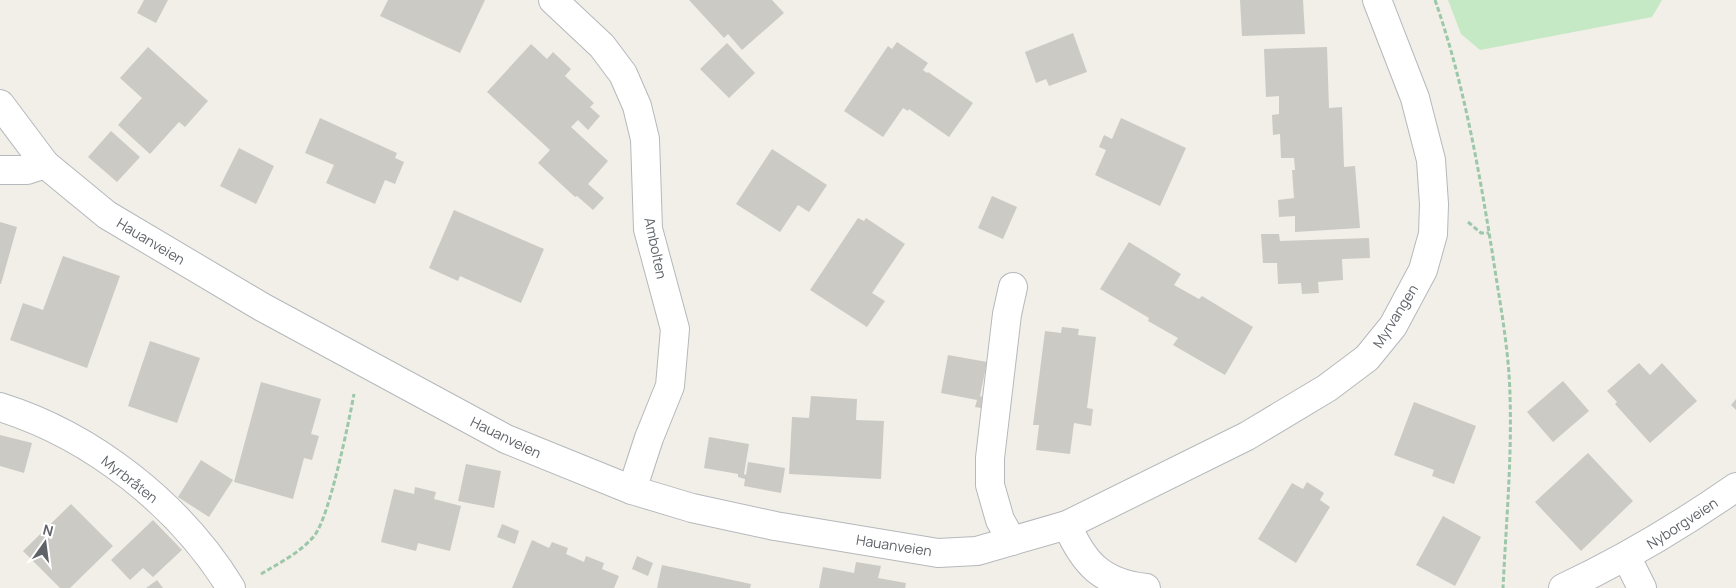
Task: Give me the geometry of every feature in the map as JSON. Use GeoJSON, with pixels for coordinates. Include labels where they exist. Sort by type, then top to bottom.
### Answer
{"type":"FeatureCollection","features":[{"type":"Feature","properties":{"kind":"street","name":"Ambolten"},"geometry":{"type":"LineString","coordinates":[[553,0],[602,46],[623,74],[637,106],[644,139],[648,228],[675,330],[670,386],[649,438],[632,490]]}},
{"type":"Feature","properties":{"kind":"street","name":"Myrvangen"},"geometry":{"type":"LineString","coordinates":[[1067,525],[1247,436],[1327,388],[1367,358],[1392,326],[1408,300],[1423,270],[1433,234],[1434,204],[1431,160],[1415,98],[1378,0]]}},
{"type":"Feature","properties":{"kind":"street","name":"Hauanveien"},"geometry":{"type":"LineString","coordinates":[[0,104],[45,164],[108,215],[262,307],[506,440],[632,490],[692,508],[775,526],[938,552],[977,551],[1067,525]]}},
{"type":"Feature","properties":{"kind":"street"},"geometry":{"type":"LineString","coordinates":[[0,170],[28,170],[45,164]]}},
{"type":"Feature","properties":{"kind":"street"},"geometry":{"type":"LineString","coordinates":[[1012,541],[1000,520],[990,485],[990,458],[1007,314],[1014,287]]}},
{"type":"Feature","properties":{"kind":"street","name":"Myrbråten"},"geometry":{"type":"LineString","coordinates":[[0,407],[21,414],[68,435],[113,464],[184,525],[216,563],[244,583]]}},
{"type":"Feature","properties":{"kind":"street","name":"Nyborgveien"},"geometry":{"type":"LineString","coordinates":[[1563,588],[1627,558],[1700,512],[1736,486]]}},
{"type":"Feature","properties":{"kind":"street"},"geometry":{"type":"LineString","coordinates":[[1067,525],[1078,550],[1111,584],[1146,588]]}},
{"type":"Feature","properties":{"kind":"street"},"geometry":{"type":"LineString","coordinates":[[1627,558],[1642,588]]}},
{"type":"Feature","properties":{"kind":"path"},"geometry":{"type":"LineString","coordinates":[[1435,0],[1450,44],[1468,119],[1506,332],[1510,395],[1510,465],[1503,588]]}},
{"type":"Feature","properties":{"kind":"path"},"geometry":{"type":"LineString","coordinates":[[244,583],[299,550],[315,535],[326,507],[345,436],[360,360]]}},
{"type":"Feature","properties":{"kind":"green space"},"geometry":{"type":"Polygon","coordinates":[[[1448,0],[1662,0],[1652,17],[1480,50],[1461,34],[1448,0]]]}},
{"type":"Feature","properties":{"kind":"building"},"geometry":{"type":"Polygon","coordinates":[[[144,0],[168,0],[156,23],[137,13],[144,0]]]}},
{"type":"Feature","properties":{"kind":"building"},"geometry":{"type":"Polygon","coordinates":[[[388,0],[485,0],[460,53],[380,16],[388,0]]]}},
{"type":"Feature","properties":{"kind":"building"},"geometry":{"type":"Polygon","coordinates":[[[689,0],[772,0],[784,13],[742,50],[728,34],[724,38],[689,0]]]}},
{"type":"Feature","properties":{"kind":"building"},"geometry":{"type":"Polygon","coordinates":[[[1240,0],[1303,0],[1305,34],[1242,36],[1240,0]]]}},
{"type":"Feature","properties":{"kind":"building"},"geometry":{"type":"Polygon","coordinates":[[[1073,33],[1087,72],[1049,86],[1046,79],[1036,83],[1025,52],[1073,33]]]}},
{"type":"Feature","properties":{"kind":"building"},"geometry":{"type":"Polygon","coordinates":[[[897,42],[928,63],[923,70],[973,103],[949,137],[909,109],[908,111],[903,108],[883,137],[844,111],[888,46],[892,49],[897,42]]]}},
{"type":"Feature","properties":{"kind":"building"},"geometry":{"type":"Polygon","coordinates":[[[727,43],[755,73],[729,98],[700,69],[727,43]]]}},
{"type":"Feature","properties":{"kind":"building"},"geometry":{"type":"Polygon","coordinates":[[[531,44],[547,59],[553,52],[571,69],[565,76],[594,103],[590,107],[600,116],[588,130],[578,120],[571,127],[608,161],[588,184],[604,198],[593,210],[577,196],[575,197],[538,163],[550,150],[487,92],[531,44]]]}},
{"type":"Feature","properties":{"kind":"building"},"geometry":{"type":"Polygon","coordinates":[[[148,47],[208,101],[185,127],[179,122],[150,154],[118,125],[142,98],[120,78],[148,47]]]}},
{"type":"Feature","properties":{"kind":"building"},"geometry":{"type":"Polygon","coordinates":[[[1327,47],[1329,108],[1342,107],[1344,167],[1355,166],[1360,228],[1295,232],[1295,216],[1279,217],[1278,200],[1294,198],[1292,170],[1295,170],[1294,158],[1281,158],[1280,134],[1273,135],[1272,115],[1279,114],[1279,96],[1266,97],[1264,49],[1327,47]]]}},
{"type":"Feature","properties":{"kind":"building"},"geometry":{"type":"Polygon","coordinates":[[[320,118],[397,153],[395,158],[404,162],[395,184],[385,180],[375,204],[326,183],[334,165],[305,153],[320,118]]]}},
{"type":"Feature","properties":{"kind":"building"},"geometry":{"type":"Polygon","coordinates":[[[1121,118],[1186,148],[1160,206],[1095,175],[1106,150],[1099,147],[1104,135],[1112,139],[1121,118]]]}},
{"type":"Feature","properties":{"kind":"building"},"geometry":{"type":"Polygon","coordinates":[[[111,131],[140,157],[117,182],[88,157],[111,131]]]}},
{"type":"Feature","properties":{"kind":"building"},"geometry":{"type":"Polygon","coordinates":[[[239,148],[274,166],[256,204],[220,186],[239,148]]]}},
{"type":"Feature","properties":{"kind":"building"},"geometry":{"type":"Polygon","coordinates":[[[772,149],[827,185],[809,212],[798,205],[780,232],[736,204],[772,149]]]}},
{"type":"Feature","properties":{"kind":"building"},"geometry":{"type":"Polygon","coordinates":[[[992,196],[1017,207],[1003,239],[978,228],[992,196]]]}},
{"type":"Feature","properties":{"kind":"building"},"geometry":{"type":"Polygon","coordinates":[[[454,210],[544,249],[521,303],[460,276],[458,281],[429,268],[454,210]]]}},
{"type":"Feature","properties":{"kind":"building"},"geometry":{"type":"Polygon","coordinates":[[[858,218],[864,221],[866,218],[905,244],[872,293],[885,301],[867,327],[810,290],[858,218]]]}},
{"type":"Feature","properties":{"kind":"building"},"geometry":{"type":"Polygon","coordinates":[[[0,222],[17,227],[1,284],[0,284],[0,222]]]}},
{"type":"Feature","properties":{"kind":"building"},"geometry":{"type":"Polygon","coordinates":[[[1261,234],[1279,234],[1280,241],[1369,238],[1370,258],[1342,259],[1343,280],[1318,282],[1319,293],[1302,294],[1301,283],[1278,284],[1277,263],[1263,263],[1261,234]]]}},
{"type":"Feature","properties":{"kind":"building"},"geometry":{"type":"Polygon","coordinates":[[[1129,242],[1181,274],[1174,285],[1199,299],[1202,296],[1253,327],[1225,375],[1173,345],[1178,338],[1148,321],[1149,318],[1100,289],[1129,242]]]}},
{"type":"Feature","properties":{"kind":"building"},"geometry":{"type":"Polygon","coordinates":[[[63,256],[120,276],[87,368],[10,340],[23,303],[43,310],[63,256]]]}},
{"type":"Feature","properties":{"kind":"building"},"geometry":{"type":"Polygon","coordinates":[[[1062,327],[1079,329],[1078,335],[1096,337],[1087,408],[1093,409],[1091,426],[1074,423],[1070,454],[1036,450],[1039,425],[1033,425],[1045,331],[1061,333],[1062,327]]]}},
{"type":"Feature","properties":{"kind":"building"},"geometry":{"type":"Polygon","coordinates":[[[150,341],[200,358],[177,423],[128,406],[150,341]]]}},
{"type":"Feature","properties":{"kind":"building"},"geometry":{"type":"Polygon","coordinates":[[[948,355],[987,362],[980,396],[983,397],[981,408],[975,407],[977,400],[941,393],[948,355]]]}},
{"type":"Feature","properties":{"kind":"building"},"geometry":{"type":"Polygon","coordinates":[[[1639,363],[1650,375],[1662,363],[1697,401],[1650,443],[1615,404],[1617,402],[1607,391],[1639,363]]]}},
{"type":"Feature","properties":{"kind":"building"},"geometry":{"type":"Polygon","coordinates":[[[1563,381],[1589,411],[1553,442],[1527,412],[1563,381]]]}},
{"type":"Feature","properties":{"kind":"building"},"geometry":{"type":"Polygon","coordinates":[[[261,382],[321,399],[311,434],[319,436],[312,460],[304,458],[293,499],[234,482],[261,382]]]}},
{"type":"Feature","properties":{"kind":"building"},"geometry":{"type":"Polygon","coordinates":[[[811,396],[857,399],[856,420],[884,421],[881,479],[789,474],[792,417],[809,418],[811,396]]]}},
{"type":"Feature","properties":{"kind":"building"},"geometry":{"type":"Polygon","coordinates":[[[1736,399],[1736,410],[1731,405],[1736,399]]]}},
{"type":"Feature","properties":{"kind":"building"},"geometry":{"type":"Polygon","coordinates":[[[1414,402],[1476,426],[1454,484],[1432,476],[1434,470],[1394,455],[1414,402]]]}},
{"type":"Feature","properties":{"kind":"building"},"geometry":{"type":"Polygon","coordinates":[[[0,435],[32,443],[24,473],[0,466],[0,435]]]}},
{"type":"Feature","properties":{"kind":"building"},"geometry":{"type":"Polygon","coordinates":[[[709,437],[749,444],[744,474],[746,475],[748,462],[785,468],[781,493],[744,486],[745,479],[738,477],[738,474],[704,468],[709,437]]]}},
{"type":"Feature","properties":{"kind":"building"},"geometry":{"type":"Polygon","coordinates":[[[1588,453],[1633,501],[1581,551],[1535,502],[1588,453]]]}},
{"type":"Feature","properties":{"kind":"building"},"geometry":{"type":"Polygon","coordinates":[[[201,460],[233,480],[209,517],[178,497],[201,460]]]}},
{"type":"Feature","properties":{"kind":"building"},"geometry":{"type":"Polygon","coordinates":[[[466,464],[501,471],[494,508],[458,501],[466,464]]]}},
{"type":"Feature","properties":{"kind":"building"},"geometry":{"type":"Polygon","coordinates":[[[1307,482],[1324,493],[1320,500],[1330,507],[1296,563],[1258,539],[1292,483],[1303,489],[1307,482]]]}},
{"type":"Feature","properties":{"kind":"building"},"geometry":{"type":"Polygon","coordinates":[[[415,487],[436,492],[434,499],[461,506],[450,551],[418,543],[416,551],[381,542],[394,489],[414,494],[415,487]]]}},
{"type":"Feature","properties":{"kind":"building"},"geometry":{"type":"Polygon","coordinates":[[[71,504],[113,546],[70,588],[60,588],[23,551],[71,504]]]}},
{"type":"Feature","properties":{"kind":"building"},"geometry":{"type":"Polygon","coordinates":[[[1443,516],[1481,537],[1455,586],[1416,565],[1443,516]]]}},
{"type":"Feature","properties":{"kind":"building"},"geometry":{"type":"Polygon","coordinates":[[[153,520],[182,550],[153,577],[143,568],[130,580],[111,560],[153,520]]]}},
{"type":"Feature","properties":{"kind":"building"},"geometry":{"type":"Polygon","coordinates":[[[502,524],[519,531],[515,544],[497,537],[502,524]]]}},
{"type":"Feature","properties":{"kind":"building"},"geometry":{"type":"Polygon","coordinates":[[[532,540],[549,548],[552,542],[568,548],[566,554],[584,562],[586,556],[604,563],[602,569],[619,576],[614,588],[512,588],[532,540]]]}},
{"type":"Feature","properties":{"kind":"building"},"geometry":{"type":"Polygon","coordinates":[[[637,556],[653,563],[648,576],[632,569],[637,556]]]}},
{"type":"Feature","properties":{"kind":"building"},"geometry":{"type":"Polygon","coordinates":[[[856,562],[881,566],[878,578],[906,583],[905,588],[819,588],[823,567],[854,573],[856,562]]]}},
{"type":"Feature","properties":{"kind":"building"},"geometry":{"type":"Polygon","coordinates":[[[662,565],[751,584],[750,588],[657,588],[662,565]]]}},
{"type":"Feature","properties":{"kind":"building"},"geometry":{"type":"Polygon","coordinates":[[[157,580],[163,588],[146,588],[157,580]]]}}]}
